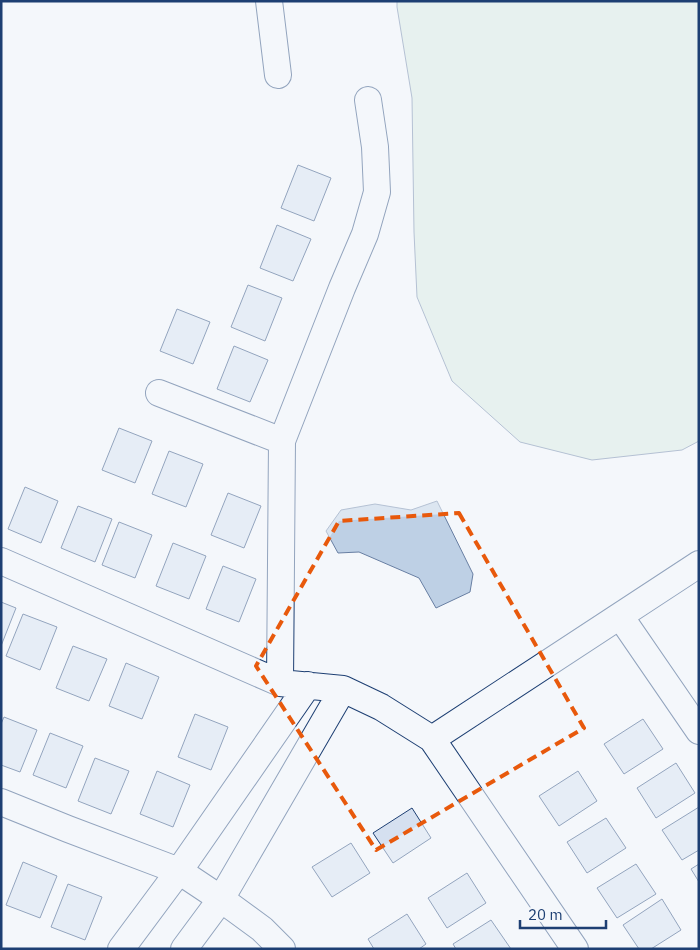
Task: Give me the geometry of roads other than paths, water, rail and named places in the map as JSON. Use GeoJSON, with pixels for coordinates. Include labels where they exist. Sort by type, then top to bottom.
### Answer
{"type":"FeatureCollection","features":[{"type":"Feature","properties":{"kind":"street"},"geometry":{"type":"LineString","coordinates":[[269,1],[278,75]]}},
{"type":"Feature","properties":{"kind":"street"},"geometry":{"type":"LineString","coordinates":[[280,683],[282,441],[365,234],[377,192],[375,147],[368,100]]}},
{"type":"Feature","properties":{"kind":"street"},"geometry":{"type":"LineString","coordinates":[[159,394],[282,441]]}},
{"type":"Feature","properties":{"kind":"street"},"geometry":{"type":"LineString","coordinates":[[1,560],[280,683],[343,689],[381,706],[432,738],[575,949]]}},
{"type":"Feature","properties":{"kind":"street"},"geometry":{"type":"LineString","coordinates":[[432,738],[699,564]]}},
{"type":"Feature","properties":{"kind":"street"},"geometry":{"type":"LineString","coordinates":[[620,616],[699,731]]}},
{"type":"Feature","properties":{"kind":"street"},"geometry":{"type":"LineString","coordinates":[[121,949],[179,871],[308,685]]}},
{"type":"Feature","properties":{"kind":"street"},"geometry":{"type":"LineString","coordinates":[[184,949],[221,899],[343,689]]}},
{"type":"Feature","properties":{"kind":"street"},"geometry":{"type":"LineString","coordinates":[[1,802],[179,871],[221,899],[262,930],[282,949]]}},
{"type":"Feature","properties":{"kind":"water"},"geometry":{"type":"Polygon","coordinates":[[[437,501],[473,574],[470,592],[436,608],[419,578],[359,552],[338,553],[326,531],[341,510],[375,504],[411,510],[437,501]]]}}]}
